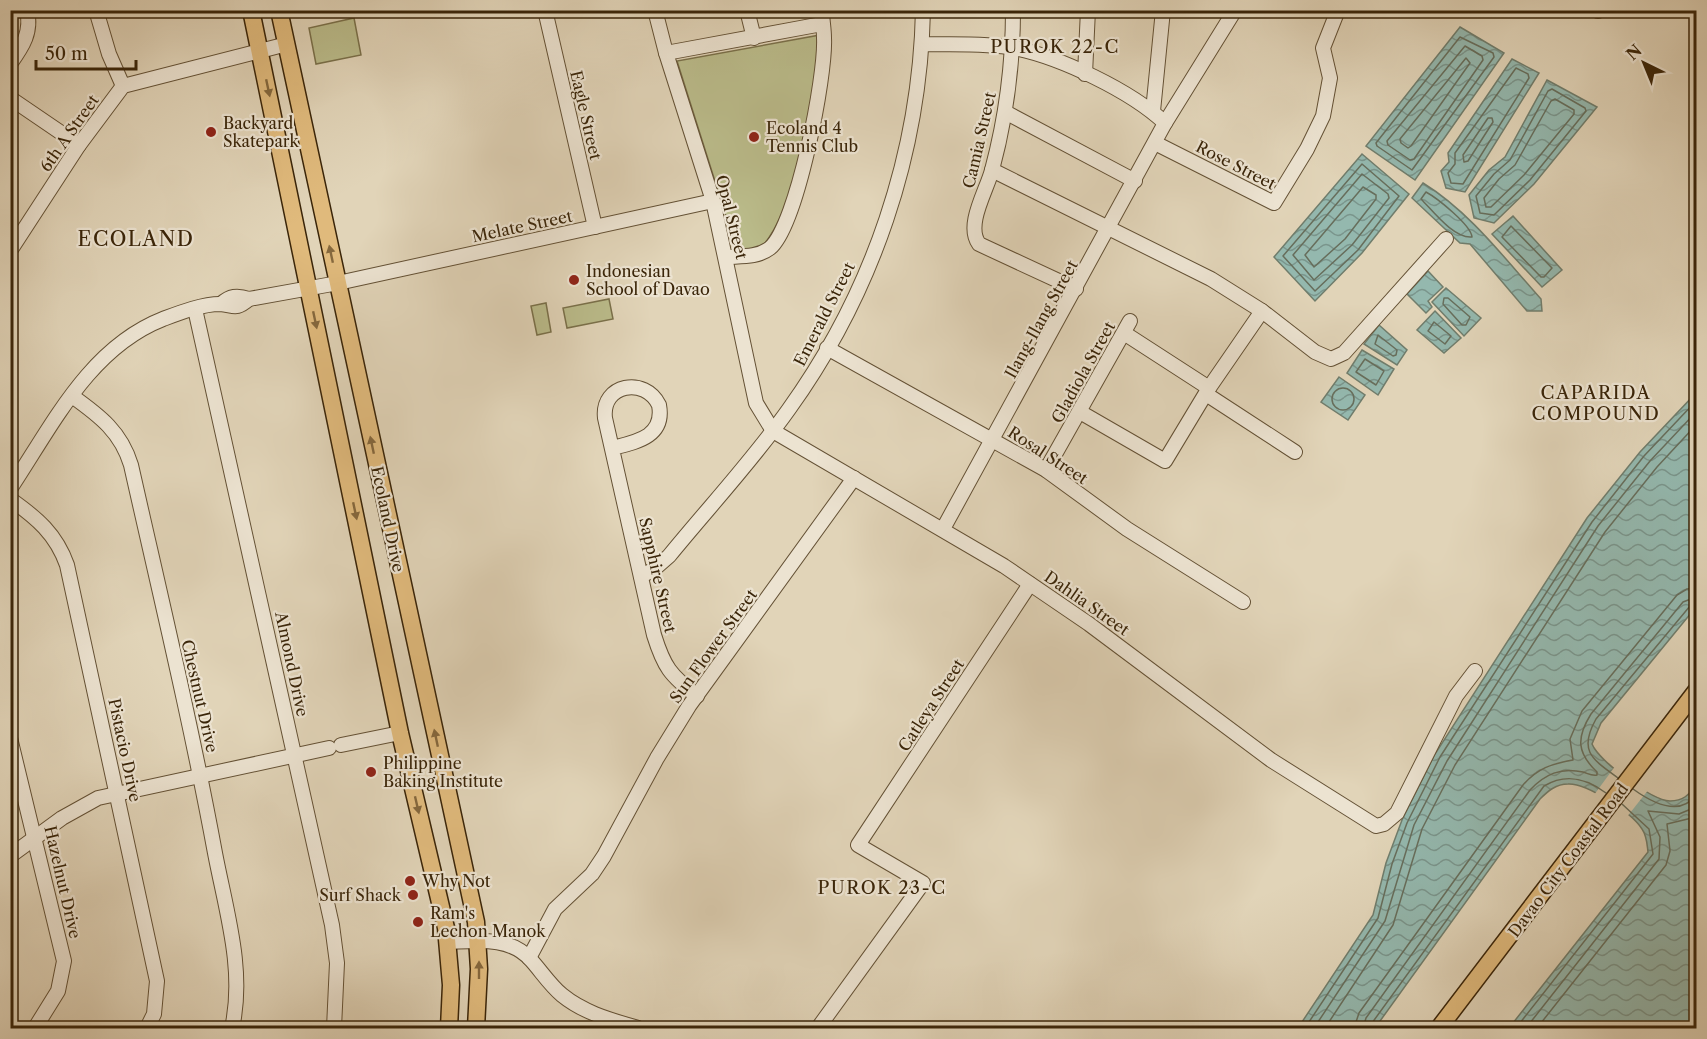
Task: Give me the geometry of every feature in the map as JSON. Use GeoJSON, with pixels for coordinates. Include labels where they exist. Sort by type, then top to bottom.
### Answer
{"type":"FeatureCollection","features":[{"type":"Feature","properties":{"kind":"main road","name":"Ecoland Drive"},"geometry":{"type":"LineString","coordinates":[[251,10],[400,733],[448,942],[451,1006],[448,1029]]}},
{"type":"Feature","properties":{"kind":"main road","name":"Ecoland Drive"},"geometry":{"type":"LineString","coordinates":[[279,10],[478,941],[476,1029]]}},
{"type":"Feature","properties":{"kind":"main road","name":"Davao City Coastal Road"},"geometry":{"type":"LineString","coordinates":[[1439,1029],[1696,691]]}},
{"type":"Feature","properties":{"kind":"street"},"geometry":{"type":"LineString","coordinates":[[10,64],[28,34],[30,23],[27,10]]}},
{"type":"Feature","properties":{"kind":"street"},"geometry":{"type":"LineString","coordinates":[[96,10],[109,54],[123,86],[287,44]]}},
{"type":"Feature","properties":{"kind":"street","name":"Eagle Street"},"geometry":{"type":"LineString","coordinates":[[545,10],[595,227]]}},
{"type":"Feature","properties":{"kind":"street","name":"Opal Street"},"geometry":{"type":"LineString","coordinates":[[655,10],[666,53],[713,201],[756,403],[773,431]]}},
{"type":"Feature","properties":{"kind":"street"},"geometry":{"type":"LineString","coordinates":[[747,10],[754,38]]}},
{"type":"Feature","properties":{"kind":"street","name":"Emerald Street"},"geometry":{"type":"LineString","coordinates":[[641,576],[653,570],[669,556],[773,431],[827,348],[855,296],[894,198],[912,128],[922,44],[923,10]]}},
{"type":"Feature","properties":{"kind":"street","name":"Camia Street"},"geometry":{"type":"LineString","coordinates":[[1013,10],[1013,48],[1005,112],[992,170],[975,223],[975,238],[979,244],[1076,289]]}},
{"type":"Feature","properties":{"kind":"street"},"geometry":{"type":"LineString","coordinates":[[1085,74],[1088,10]]}},
{"type":"Feature","properties":{"kind":"street"},"geometry":{"type":"LineString","coordinates":[[1153,111],[1163,10]]}},
{"type":"Feature","properties":{"kind":"street","name":"Ilang-Ilang Street"},"geometry":{"type":"LineString","coordinates":[[943,529],[1165,123],[1234,10]]}},
{"type":"Feature","properties":{"kind":"street","name":"Rose Street"},"geometry":{"type":"LineString","coordinates":[[1155,143],[1274,203],[1307,149],[1323,116],[1330,78],[1323,48],[1338,10]]}},
{"type":"Feature","properties":{"kind":"street"},"geometry":{"type":"LineString","coordinates":[[666,53],[754,38],[822,17],[824,37],[812,138],[782,232],[771,247],[758,255],[726,257]]}},
{"type":"Feature","properties":{"kind":"street"},"geometry":{"type":"LineString","coordinates":[[922,44],[1013,48],[1051,59],[1085,74],[1153,111],[1165,123]]}},
{"type":"Feature","properties":{"kind":"street","name":"6th A Street"},"geometry":{"type":"LineString","coordinates":[[10,251],[79,145],[123,86]]}},
{"type":"Feature","properties":{"kind":"street"},"geometry":{"type":"LineString","coordinates":[[10,98],[79,145]]}},
{"type":"Feature","properties":{"kind":"street"},"geometry":{"type":"LineString","coordinates":[[1005,112],[1135,181]]}},
{"type":"Feature","properties":{"kind":"street"},"geometry":{"type":"LineString","coordinates":[[992,170],[1211,279],[1262,311],[1323,357],[1338,358],[1446,239]]}},
{"type":"Feature","properties":{"kind":"street","name":"Melate Street"},"geometry":{"type":"LineString","coordinates":[[10,489],[72,396],[98,362],[122,340],[144,326],[195,309],[221,304],[230,308],[241,306],[249,299],[338,283],[713,201]]}},
{"type":"Feature","properties":{"kind":"street","name":"Almond Drive"},"geometry":{"type":"LineString","coordinates":[[195,309],[249,542],[332,925],[337,963],[334,1029]]}},
{"type":"Feature","properties":{"kind":"street"},"geometry":{"type":"LineString","coordinates":[[1080,412],[1165,461],[1207,391],[1262,311]]}},
{"type":"Feature","properties":{"kind":"street","name":"Gladiola Street"},"geometry":{"type":"LineString","coordinates":[[1046,470],[1127,327],[1207,391]]}},
{"type":"Feature","properties":{"kind":"street","name":"Rosal Street"},"geometry":{"type":"LineString","coordinates":[[827,348],[1046,470],[1172,559],[1243,602]]}},
{"type":"Feature","properties":{"kind":"street","name":"Sapphire Street"},"geometry":{"type":"LineString","coordinates":[[612,448],[640,441],[654,432],[658,425],[659,405],[646,390],[626,387],[609,398],[604,410],[612,448],[641,576],[662,660],[670,674],[697,696]]}},
{"type":"Feature","properties":{"kind":"street"},"geometry":{"type":"LineString","coordinates":[[1207,391],[1295,452]]}},
{"type":"Feature","properties":{"kind":"street","name":"Chestnut Drive"},"geometry":{"type":"LineString","coordinates":[[72,396],[109,424],[126,449],[201,774],[236,966],[237,1004],[232,1029]]}},
{"type":"Feature","properties":{"kind":"street","name":"Dahlia Street"},"geometry":{"type":"LineString","coordinates":[[773,431],[943,529],[1030,584],[1089,624],[1240,739],[1376,826],[1384,824],[1397,813],[1456,696],[1475,671]]}},
{"type":"Feature","properties":{"kind":"street","name":"Sun Flower Street"},"geometry":{"type":"LineString","coordinates":[[529,957],[555,909],[597,868],[657,758],[697,696],[854,478]]}},
{"type":"Feature","properties":{"kind":"street","name":"Pistacio Drive"},"geometry":{"type":"LineString","coordinates":[[10,499],[41,522],[61,547],[157,981],[154,1014],[147,1029]]}},
{"type":"Feature","properties":{"kind":"street","name":"Catleya Street"},"geometry":{"type":"LineString","coordinates":[[818,1029],[923,884],[858,845],[1030,584]]}},
{"type":"Feature","properties":{"kind":"street"},"geometry":{"type":"LineString","coordinates":[[10,856],[81,806],[117,792],[400,733]]}},
{"type":"Feature","properties":{"kind":"street","name":"Hazelnut Drive"},"geometry":{"type":"LineString","coordinates":[[10,738],[36,836],[64,962],[58,991],[35,1029]]}},
{"type":"Feature","properties":{"kind":"street"},"geometry":{"type":"LineString","coordinates":[[448,942],[478,941],[507,944],[529,957],[562,995],[599,1017],[638,1029]]}},
{"type":"Feature","properties":{"kind":"green space"},"geometry":{"type":"Polygon","coordinates":[[[354,18],[361,55],[316,64],[309,28],[354,18]]]}},
{"type":"Feature","properties":{"kind":"green space","name":"Ecoland 4 Tennis Club"},"geometry":{"type":"Polygon","coordinates":[[[820,35],[815,86],[804,146],[786,204],[775,228],[762,247],[737,251],[677,61],[820,35]]]}},
{"type":"Feature","properties":{"kind":"green space"},"geometry":{"type":"Polygon","coordinates":[[[609,299],[613,319],[567,328],[563,308],[609,299]]]}},
{"type":"Feature","properties":{"kind":"green space"},"geometry":{"type":"Polygon","coordinates":[[[546,303],[551,332],[537,335],[531,306],[546,303]]]}},
{"type":"Feature","properties":{"kind":"water"},"geometry":{"type":"Polygon","coordinates":[[[1460,27],[1504,53],[1415,180],[1366,146],[1460,27]]]}},
{"type":"Feature","properties":{"kind":"water"},"geometry":{"type":"Polygon","coordinates":[[[1512,59],[1539,73],[1465,192],[1446,188],[1441,171],[1449,162],[1448,153],[1512,59]]]}},
{"type":"Feature","properties":{"kind":"water"},"geometry":{"type":"Polygon","coordinates":[[[1547,80],[1597,107],[1534,184],[1494,223],[1474,218],[1469,195],[1489,170],[1505,157],[1547,80]]]}},
{"type":"Feature","properties":{"kind":"water"},"geometry":{"type":"Polygon","coordinates":[[[1362,154],[1409,194],[1362,253],[1315,301],[1274,257],[1362,154]]]}},
{"type":"Feature","properties":{"kind":"water"},"geometry":{"type":"Polygon","coordinates":[[[1423,183],[1456,208],[1486,237],[1541,299],[1542,311],[1527,311],[1470,244],[1460,243],[1412,198],[1423,183]]]}},
{"type":"Feature","properties":{"kind":"water"},"geometry":{"type":"Polygon","coordinates":[[[1513,216],[1562,270],[1542,287],[1492,234],[1513,216]]]}},
{"type":"Feature","properties":{"kind":"water"},"geometry":{"type":"Polygon","coordinates":[[[1428,271],[1443,287],[1428,301],[1432,307],[1426,313],[1407,294],[1428,271]]]}},
{"type":"Feature","properties":{"kind":"water"},"geometry":{"type":"Polygon","coordinates":[[[1446,288],[1481,318],[1464,336],[1432,302],[1446,288]]]}},
{"type":"Feature","properties":{"kind":"water"},"geometry":{"type":"Polygon","coordinates":[[[1435,311],[1461,338],[1444,353],[1417,330],[1435,311]]]}},
{"type":"Feature","properties":{"kind":"water"},"geometry":{"type":"Polygon","coordinates":[[[1379,325],[1407,350],[1397,365],[1364,344],[1379,325]]]}},
{"type":"Feature","properties":{"kind":"water"},"geometry":{"type":"Polygon","coordinates":[[[1362,350],[1394,369],[1378,395],[1347,373],[1362,350]]]}},
{"type":"Feature","properties":{"kind":"water"},"geometry":{"type":"Polygon","coordinates":[[[1339,377],[1365,395],[1348,420],[1321,402],[1339,377]]]}},
{"type":"Feature","properties":{"kind":"water"},"geometry":{"type":"Polygon","coordinates":[[[1696,393],[1696,607],[1601,723],[1592,744],[1604,760],[1626,778],[1661,799],[1675,801],[1682,799],[1696,785],[1696,1028],[1509,1028],[1648,852],[1644,832],[1629,815],[1586,788],[1564,784],[1549,791],[1540,799],[1375,1028],[1298,1028],[1373,915],[1386,863],[1402,820],[1435,754],[1587,518],[1640,452],[1696,393]]]}},
{"type":"Feature","properties":{"kind":"pier"},"geometry":{"type":"Polygon","coordinates":[[[1616,765],[1649,789],[1626,818],[1594,795],[1616,765]]]}},
{"type":"Feature","properties":{"kind":"place","name":"Backyard Skatepark"},"geometry":{"type":"Point","coordinates":[211,132]}},
{"type":"Feature","properties":{"kind":"place","name":"Ecoland 4 Tennis Club"},"geometry":{"type":"Point","coordinates":[754,137]}},
{"type":"Feature","properties":{"kind":"place","name":"Indonesian School of Davao"},"geometry":{"type":"Point","coordinates":[574,280]}},
{"type":"Feature","properties":{"kind":"place","name":"Philippine Baking Institute"},"geometry":{"type":"Point","coordinates":[371,772]}},
{"type":"Feature","properties":{"kind":"place","name":"Why Not"},"geometry":{"type":"Point","coordinates":[410,881]}},
{"type":"Feature","properties":{"kind":"place","name":"Surf Shack"},"geometry":{"type":"Point","coordinates":[413,895]}},
{"type":"Feature","properties":{"kind":"place","name":"Ram's Lechon Manok"},"geometry":{"type":"Point","coordinates":[418,922]}},
{"type":"Feature","properties":{"kind":"district","name":"PUROK 22-C"},"geometry":{"type":"Point","coordinates":[1055,47]}},
{"type":"Feature","properties":{"kind":"district","name":"ECOLAND"},"geometry":{"type":"Point","coordinates":[136,239]}},
{"type":"Feature","properties":{"kind":"district","name":"CAPARIDA COMPOUND"},"geometry":{"type":"Point","coordinates":[1596,403]}},
{"type":"Feature","properties":{"kind":"district","name":"PUROK 23-C"},"geometry":{"type":"Point","coordinates":[882,888]}}]}
